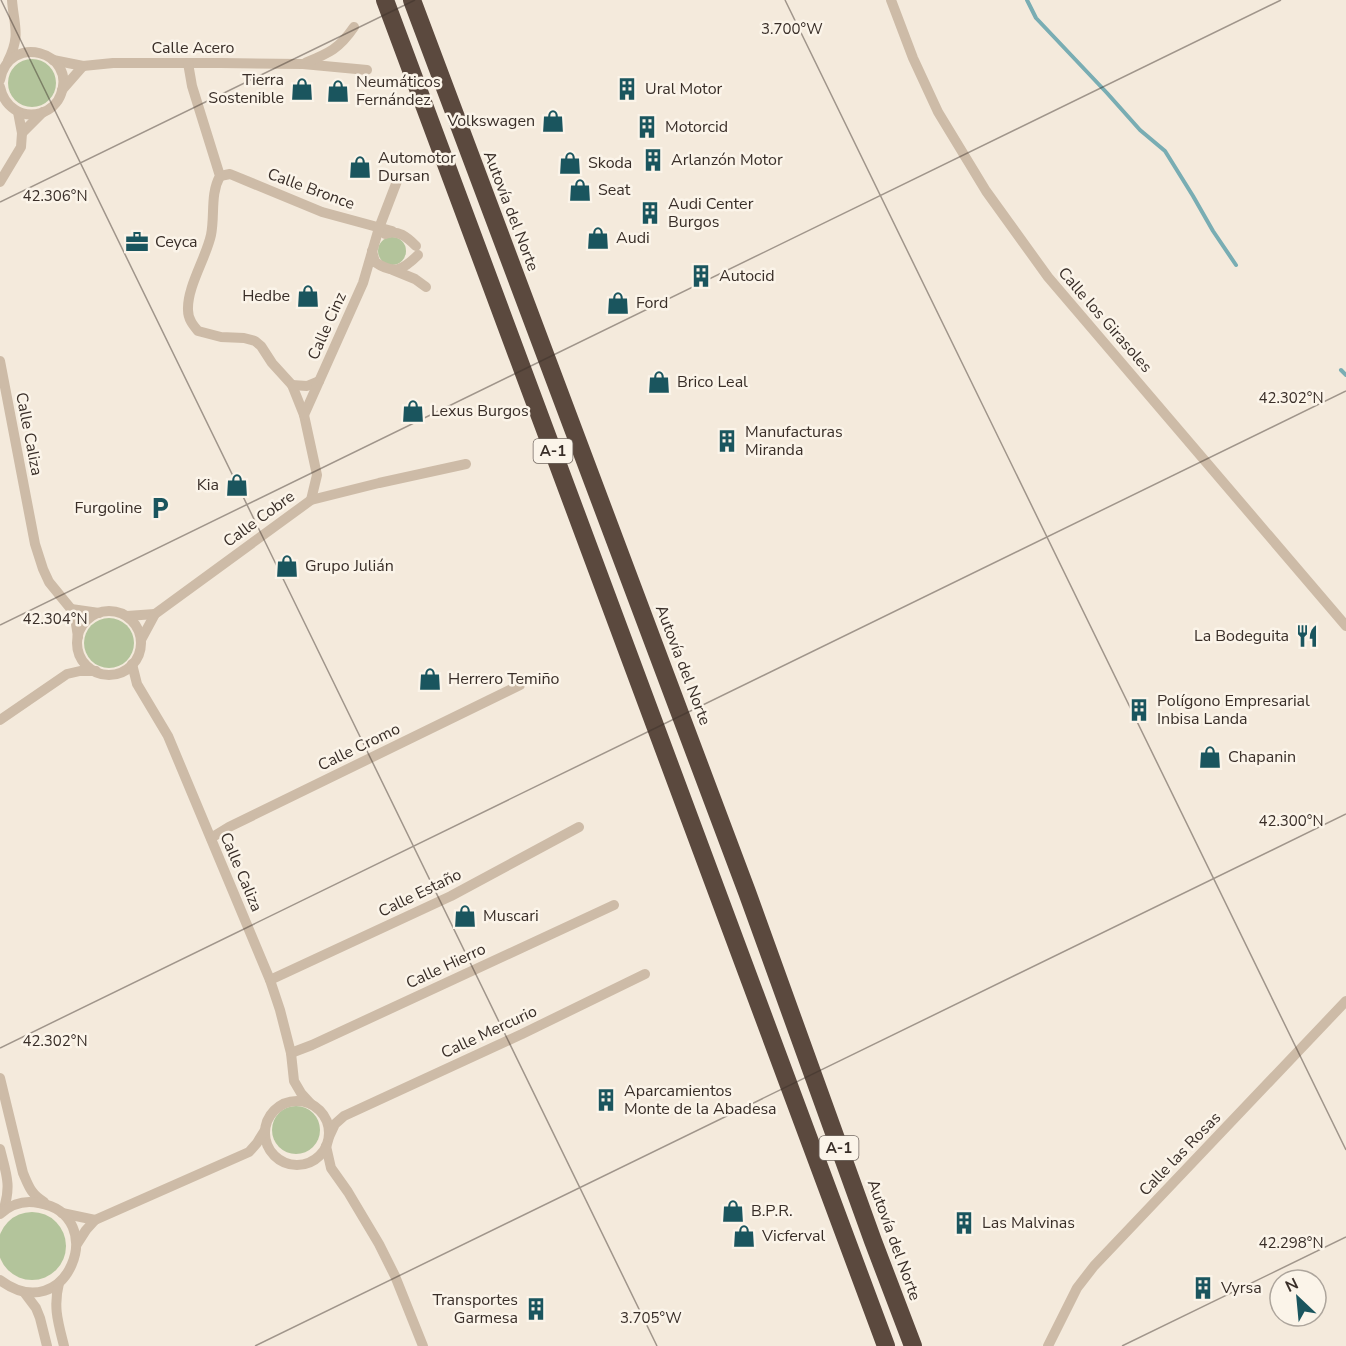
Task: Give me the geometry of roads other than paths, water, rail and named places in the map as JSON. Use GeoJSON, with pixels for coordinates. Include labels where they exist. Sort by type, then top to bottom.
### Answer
{"type":"FeatureCollection","features":[{"type":"Feature","properties":{"kind":"highway","name":"A-1"},"geometry":{"type":"LineString","coordinates":[[385,0],[886,1346]]}},
{"type":"Feature","properties":{"kind":"highway","name":"Autovía del Norte"},"geometry":{"type":"LineString","coordinates":[[412,0],[768,948],[913,1346]]}},
{"type":"Feature","properties":{"kind":"street"},"geometry":{"type":"LineString","coordinates":[[0,80],[13,50],[17,32],[12,0]]}},
{"type":"Feature","properties":{"kind":"street","name":"Calle los Girasoles"},"geometry":{"type":"LineString","coordinates":[[891,0],[913,58],[938,112],[986,191],[1048,277],[1346,627]]}},
{"type":"Feature","properties":{"kind":"street","name":"Calle Acero"},"geometry":{"type":"LineString","coordinates":[[303,64],[334,50],[354,27]]}},
{"type":"Feature","properties":{"kind":"street"},"geometry":{"type":"LineString","coordinates":[[17,32],[34,51]]}},
{"type":"Feature","properties":{"kind":"street"},"geometry":{"type":"LineString","coordinates":[[7,63],[18,54],[34,51]]}},
{"type":"Feature","properties":{"kind":"street","name":"Calle Acero"},"geometry":{"type":"LineString","coordinates":[[34,51],[53,60],[82,66],[113,63],[303,64],[367,70]]}},
{"type":"Feature","properties":{"kind":"street"},"geometry":{"type":"LineString","coordinates":[[53,60],[62,76],[62,90]]}},
{"type":"Feature","properties":{"kind":"street"},"geometry":{"type":"LineString","coordinates":[[188,63],[192,86],[220,176],[215,184],[211,236],[189,298],[190,319],[198,331],[221,337],[255,341],[292,386],[304,415],[317,475],[311,500]]}},
{"type":"Feature","properties":{"kind":"street"},"geometry":{"type":"LineString","coordinates":[[22,133],[54,104],[62,90],[82,66]]}},
{"type":"Feature","properties":{"kind":"street"},"geometry":{"type":"LineString","coordinates":[[0,87],[4,99],[16,110],[22,133],[21,147],[0,182]]}},
{"type":"Feature","properties":{"kind":"street"},"geometry":{"type":"LineString","coordinates":[[0,107],[28,114],[43,112]]}},
{"type":"Feature","properties":{"kind":"street","name":"Calle Bronce"},"geometry":{"type":"LineString","coordinates":[[220,176],[230,174],[322,212],[404,235],[417,250]]}},
{"type":"Feature","properties":{"kind":"street","name":"Calle Cinz"},"geometry":{"type":"LineString","coordinates":[[304,415],[363,284],[379,228],[399,176]]}},
{"type":"Feature","properties":{"kind":"street"},"geometry":{"type":"LineString","coordinates":[[392,231],[383,234],[373,247],[375,262],[415,279],[426,287]]}},
{"type":"Feature","properties":{"kind":"street","name":"Calle Cinz"},"geometry":{"type":"LineString","coordinates":[[363,284],[373,272],[405,267],[417,250]]}},
{"type":"Feature","properties":{"kind":"street","name":"Calle Caliza"},"geometry":{"type":"LineString","coordinates":[[0,361],[35,544],[49,582],[70,609],[78,637]]}},
{"type":"Feature","properties":{"kind":"street","name":"Calle Cinz"},"geometry":{"type":"LineString","coordinates":[[292,386],[307,386],[319,381]]}},
{"type":"Feature","properties":{"kind":"street","name":"Calle Cobre"},"geometry":{"type":"LineString","coordinates":[[141,640],[155,614],[311,500],[466,464]]}},
{"type":"Feature","properties":{"kind":"street"},"geometry":{"type":"LineString","coordinates":[[70,609],[99,613],[113,611],[127,616],[155,614]]}},
{"type":"Feature","properties":{"kind":"street"},"geometry":{"type":"LineString","coordinates":[[67,674],[74,662],[78,650],[78,637],[85,622],[99,613]]}},
{"type":"Feature","properties":{"kind":"street"},"geometry":{"type":"LineString","coordinates":[[0,720],[67,674],[96,671],[114,674],[127,669],[138,655],[141,640],[135,624],[127,616]]}},
{"type":"Feature","properties":{"kind":"street"},"geometry":{"type":"LineString","coordinates":[[78,650],[86,665],[96,671]]}},
{"type":"Feature","properties":{"kind":"street","name":"Calle Caliza"},"geometry":{"type":"LineString","coordinates":[[132,664],[137,684],[168,736],[270,980],[291,1053],[294,1081]]}},
{"type":"Feature","properties":{"kind":"street"},"geometry":{"type":"LineString","coordinates":[[114,674],[137,684]]}},
{"type":"Feature","properties":{"kind":"street","name":"Calle Cromo"},"geometry":{"type":"LineString","coordinates":[[211,838],[229,827],[520,685]]}},
{"type":"Feature","properties":{"kind":"street","name":"Calle Estaño"},"geometry":{"type":"LineString","coordinates":[[270,980],[451,896],[579,827]]}},
{"type":"Feature","properties":{"kind":"street","name":"Calle Hierro"},"geometry":{"type":"LineString","coordinates":[[291,1053],[614,905]]}},
{"type":"Feature","properties":{"kind":"street","name":"Calle Mercurio"},"geometry":{"type":"LineString","coordinates":[[328,1141],[335,1124],[344,1116],[645,974]]}},
{"type":"Feature","properties":{"kind":"street","name":"Calle las Rosas"},"geometry":{"type":"LineString","coordinates":[[1050,1344],[1077,1288],[1094,1266],[1346,1001]]}},
{"type":"Feature","properties":{"kind":"street"},"geometry":{"type":"LineString","coordinates":[[0,1078],[23,1173],[29,1187],[34,1196],[62,1214],[70,1222],[77,1245],[75,1259],[69,1272],[59,1283],[48,1289],[24,1292],[0,1280]]}},
{"type":"Feature","properties":{"kind":"street"},"geometry":{"type":"LineString","coordinates":[[294,1081],[301,1093],[327,1120],[331,1168],[380,1244],[423,1346]]}},
{"type":"Feature","properties":{"kind":"street"},"geometry":{"type":"LineString","coordinates":[[77,1245],[95,1220],[249,1152],[265,1130],[269,1116],[289,1094],[294,1081]]}},
{"type":"Feature","properties":{"kind":"street"},"geometry":{"type":"LineString","coordinates":[[279,1106],[298,1100],[344,1116]]}},
{"type":"Feature","properties":{"kind":"street"},"geometry":{"type":"LineString","coordinates":[[265,1130],[266,1144],[274,1156]]}},
{"type":"Feature","properties":{"kind":"street"},"geometry":{"type":"LineString","coordinates":[[302,1165],[314,1160],[323,1151],[328,1141]]}},
{"type":"Feature","properties":{"kind":"street"},"geometry":{"type":"LineString","coordinates":[[0,1149],[8,1179],[8,1198],[1,1213]]}},
{"type":"Feature","properties":{"kind":"street"},"geometry":{"type":"LineString","coordinates":[[249,1152],[274,1156],[285,1163],[331,1168]]}},
{"type":"Feature","properties":{"kind":"street"},"geometry":{"type":"LineString","coordinates":[[1,1213],[16,1204],[31,1201],[46,1204]]}},
{"type":"Feature","properties":{"kind":"street"},"geometry":{"type":"LineString","coordinates":[[62,1214],[95,1220]]}},
{"type":"Feature","properties":{"kind":"street"},"geometry":{"type":"LineString","coordinates":[[59,1283],[56,1314],[64,1346]]}},
{"type":"Feature","properties":{"kind":"street"},"geometry":{"type":"LineString","coordinates":[[24,1292],[36,1308],[47,1346]]}},
{"type":"Feature","properties":{"kind":"waterway"},"geometry":{"type":"LineString","coordinates":[[1027,0],[1036,18],[1140,130],[1165,151],[1236,265]]}},
{"type":"Feature","properties":{"kind":"waterway"},"geometry":{"type":"LineString","coordinates":[[1341,370],[1346,375]]}},
{"type":"Feature","properties":{"kind":"place","name":"Tierra Sostenible"},"geometry":{"type":"Point","coordinates":[302,89]}},
{"type":"Feature","properties":{"kind":"place","name":"Ural Motor"},"geometry":{"type":"Point","coordinates":[627,89]}},
{"type":"Feature","properties":{"kind":"place","name":"Neumáticos Fernández"},"geometry":{"type":"Point","coordinates":[338,91]}},
{"type":"Feature","properties":{"kind":"place","name":"Volkswagen"},"geometry":{"type":"Point","coordinates":[553,121]}},
{"type":"Feature","properties":{"kind":"place","name":"Motorcid"},"geometry":{"type":"Point","coordinates":[647,127]}},
{"type":"Feature","properties":{"kind":"place","name":"Arlanzón Motor"},"geometry":{"type":"Point","coordinates":[653,160]}},
{"type":"Feature","properties":{"kind":"place","name":"Skoda"},"geometry":{"type":"Point","coordinates":[570,163]}},
{"type":"Feature","properties":{"kind":"place","name":"Automotor Dursan"},"geometry":{"type":"Point","coordinates":[360,167]}},
{"type":"Feature","properties":{"kind":"place","name":"Seat"},"geometry":{"type":"Point","coordinates":[580,190]}},
{"type":"Feature","properties":{"kind":"place","name":"Audi Center Burgos"},"geometry":{"type":"Point","coordinates":[650,213]}},
{"type":"Feature","properties":{"kind":"place","name":"Audi"},"geometry":{"type":"Point","coordinates":[598,238]}},
{"type":"Feature","properties":{"kind":"place","name":"Ceyca"},"geometry":{"type":"Point","coordinates":[137,242]}},
{"type":"Feature","properties":{"kind":"place","name":"Autocid"},"geometry":{"type":"Point","coordinates":[701,276]}},
{"type":"Feature","properties":{"kind":"place","name":"Hedbe"},"geometry":{"type":"Point","coordinates":[308,296]}},
{"type":"Feature","properties":{"kind":"place","name":"Ford"},"geometry":{"type":"Point","coordinates":[618,303]}},
{"type":"Feature","properties":{"kind":"place","name":"Brico Leal"},"geometry":{"type":"Point","coordinates":[659,382]}},
{"type":"Feature","properties":{"kind":"place","name":"Lexus Burgos"},"geometry":{"type":"Point","coordinates":[413,411]}},
{"type":"Feature","properties":{"kind":"place","name":"Manufacturas Miranda"},"geometry":{"type":"Point","coordinates":[727,441]}},
{"type":"Feature","properties":{"kind":"place","name":"Kia"},"geometry":{"type":"Point","coordinates":[237,485]}},
{"type":"Feature","properties":{"kind":"place","name":"Furgoline"},"geometry":{"type":"Point","coordinates":[160,508]}},
{"type":"Feature","properties":{"kind":"place","name":"Grupo Julián"},"geometry":{"type":"Point","coordinates":[287,566]}},
{"type":"Feature","properties":{"kind":"place","name":"La Bodeguita"},"geometry":{"type":"Point","coordinates":[1307,636]}},
{"type":"Feature","properties":{"kind":"place","name":"Herrero Temiño"},"geometry":{"type":"Point","coordinates":[430,679]}},
{"type":"Feature","properties":{"kind":"place","name":"Polígono Empresarial Inbisa Landa"},"geometry":{"type":"Point","coordinates":[1139,710]}},
{"type":"Feature","properties":{"kind":"place","name":"Chapanin"},"geometry":{"type":"Point","coordinates":[1210,757]}},
{"type":"Feature","properties":{"kind":"place","name":"Muscari"},"geometry":{"type":"Point","coordinates":[465,916]}},
{"type":"Feature","properties":{"kind":"place","name":"Aparcamientos Monte de la Abadesa"},"geometry":{"type":"Point","coordinates":[606,1100]}},
{"type":"Feature","properties":{"kind":"place","name":"B.P.R."},"geometry":{"type":"Point","coordinates":[733,1211]}},
{"type":"Feature","properties":{"kind":"place","name":"Las Malvinas"},"geometry":{"type":"Point","coordinates":[964,1223]}},
{"type":"Feature","properties":{"kind":"place","name":"Vicferval"},"geometry":{"type":"Point","coordinates":[744,1236]}},
{"type":"Feature","properties":{"kind":"place","name":"Vyrsa"},"geometry":{"type":"Point","coordinates":[1203,1288]}},
{"type":"Feature","properties":{"kind":"place","name":"Transportes Garmesa"},"geometry":{"type":"Point","coordinates":[536,1309]}}]}
